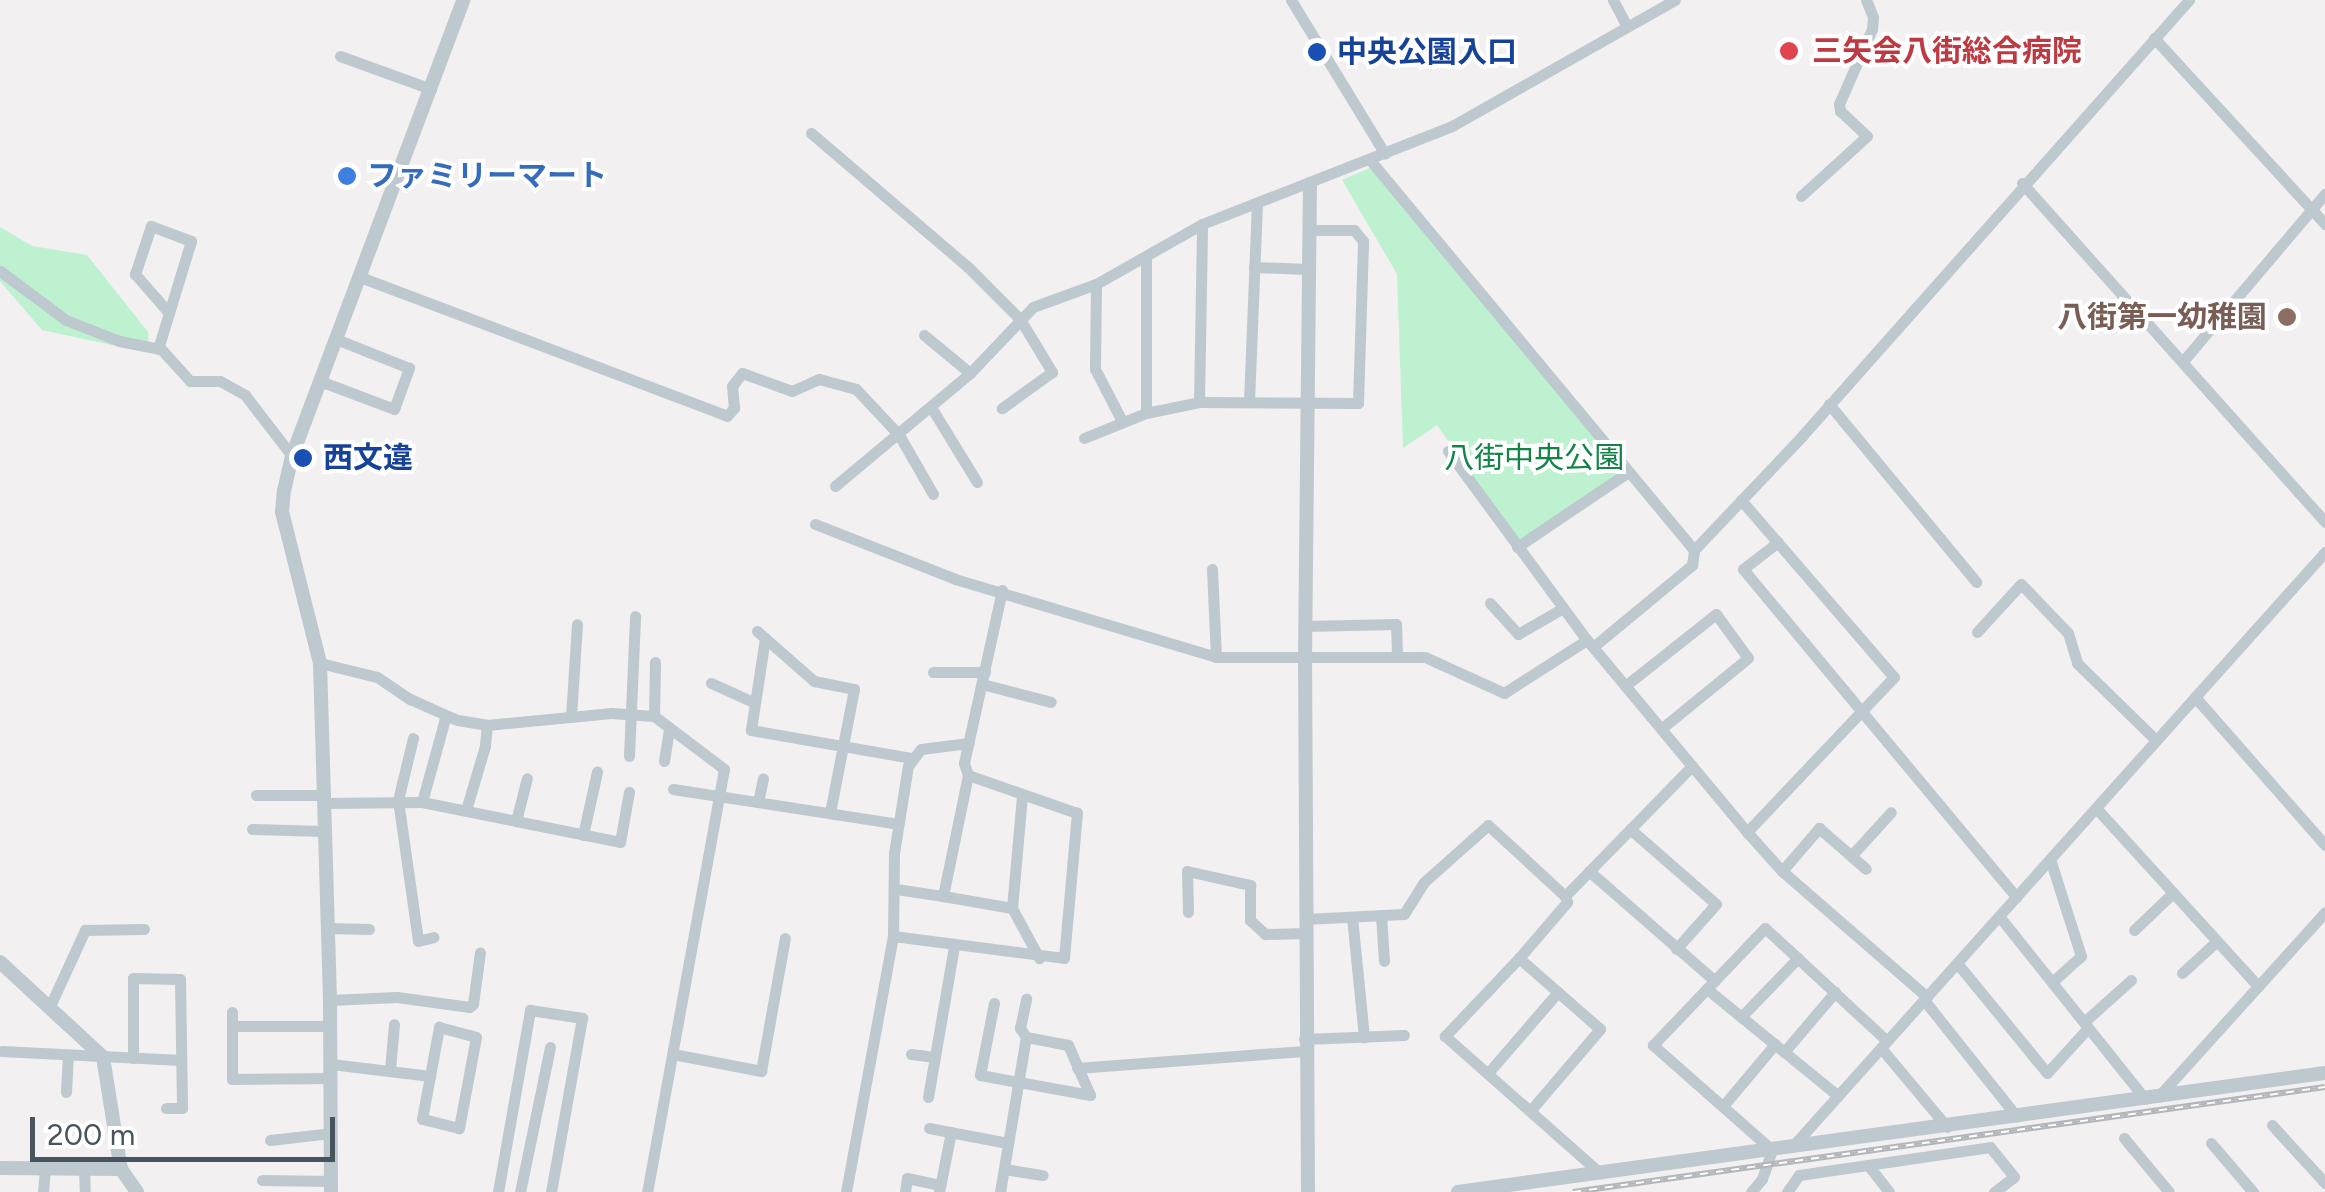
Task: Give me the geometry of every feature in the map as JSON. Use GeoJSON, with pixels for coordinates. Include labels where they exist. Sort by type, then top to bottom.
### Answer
{"type":"FeatureCollection","features":[{"type":"Feature","properties":{"kind":"street"},"geometry":{"type":"LineString","coordinates":[[262,1180],[331,1187],[320,664],[282,512],[292,456],[463,0]]}},
{"type":"Feature","properties":{"kind":"street"},"geometry":{"type":"LineString","coordinates":[[1291,0],[1384,154]]}},
{"type":"Feature","properties":{"kind":"street"},"geometry":{"type":"LineString","coordinates":[[1613,0],[1628,26]]}},
{"type":"Feature","properties":{"kind":"street"},"geometry":{"type":"LineString","coordinates":[[835,486],[970,373],[1020,319],[1046,300],[1096,284],[1202,224],[1452,126],[1675,0]]}},
{"type":"Feature","properties":{"kind":"street"},"geometry":{"type":"LineString","coordinates":[[1800,196],[1866,136],[1840,111],[1839,104],[1872,29],[1866,0]]}},
{"type":"Feature","properties":{"kind":"street"},"geometry":{"type":"LineString","coordinates":[[816,524],[956,579],[1216,657],[1425,657],[1504,693],[1590,643],[1692,565],[1694,550],[2189,0]]}},
{"type":"Feature","properties":{"kind":"street"},"geometry":{"type":"LineString","coordinates":[[2154,38],[2325,224]]}},
{"type":"Feature","properties":{"kind":"street"},"geometry":{"type":"LineString","coordinates":[[340,56],[431,89]]}},
{"type":"Feature","properties":{"kind":"street"},"geometry":{"type":"LineString","coordinates":[[812,133],[968,267],[1020,319],[1052,372],[1002,408]]}},
{"type":"Feature","properties":{"kind":"street"},"geometry":{"type":"LineString","coordinates":[[1370,160],[1694,550]]}},
{"type":"Feature","properties":{"kind":"street"},"geometry":{"type":"LineString","coordinates":[[2022,183],[2325,522]]}},
{"type":"Feature","properties":{"kind":"street"},"geometry":{"type":"LineString","coordinates":[[1308,1192],[1304,1045],[1310,184]]}},
{"type":"Feature","properties":{"kind":"street"},"geometry":{"type":"LineString","coordinates":[[2184,360],[2325,194]]}},
{"type":"Feature","properties":{"kind":"street"},"geometry":{"type":"LineString","coordinates":[[1248,402],[1257,204]]}},
{"type":"Feature","properties":{"kind":"street"},"geometry":{"type":"LineString","coordinates":[[1199,402],[1202,224]]}},
{"type":"Feature","properties":{"kind":"street"},"geometry":{"type":"LineString","coordinates":[[158,349],[169,313],[191,241],[151,226],[135,274],[169,313]]}},
{"type":"Feature","properties":{"kind":"street"},"geometry":{"type":"LineString","coordinates":[[1084,438],[1146,413],[1199,402],[1358,403],[1364,241],[1354,230],[1309,230]]}},
{"type":"Feature","properties":{"kind":"street"},"geometry":{"type":"LineString","coordinates":[[1146,256],[1146,413]]}},
{"type":"Feature","properties":{"kind":"street"},"geometry":{"type":"LineString","coordinates":[[1254,267],[1308,269]]}},
{"type":"Feature","properties":{"kind":"street"},"geometry":{"type":"LineString","coordinates":[[0,271],[66,320],[119,340],[158,349],[190,380],[220,381],[245,396],[292,456]]}},
{"type":"Feature","properties":{"kind":"street"},"geometry":{"type":"LineString","coordinates":[[360,277],[727,416],[734,408],[732,386],[742,373],[792,391],[813,380],[828,380],[856,389],[899,435],[933,494]]}},
{"type":"Feature","properties":{"kind":"street"},"geometry":{"type":"LineString","coordinates":[[1096,284],[1095,369],[1122,421]]}},
{"type":"Feature","properties":{"kind":"street"},"geometry":{"type":"LineString","coordinates":[[924,335],[970,373]]}},
{"type":"Feature","properties":{"kind":"street"},"geometry":{"type":"LineString","coordinates":[[320,381],[394,409],[409,368],[336,339]]}},
{"type":"Feature","properties":{"kind":"street"},"geometry":{"type":"LineString","coordinates":[[1829,404],[1976,582]]}},
{"type":"Feature","properties":{"kind":"street"},"geometry":{"type":"LineString","coordinates":[[931,407],[977,482]]}},
{"type":"Feature","properties":{"kind":"street"},"geometry":{"type":"LineString","coordinates":[[1448,452],[1590,643],[1747,832],[1782,871],[1925,998],[2017,1117]]}},
{"type":"Feature","properties":{"kind":"street"},"geometry":{"type":"LineString","coordinates":[[1517,547],[1628,472]]}},
{"type":"Feature","properties":{"kind":"street"},"geometry":{"type":"LineString","coordinates":[[1742,500],[1894,677],[1747,832]]}},
{"type":"Feature","properties":{"kind":"street"},"geometry":{"type":"LineString","coordinates":[[1778,542],[1743,569],[2016,897]]}},
{"type":"Feature","properties":{"kind":"street"},"geometry":{"type":"LineString","coordinates":[[1792,1147],[2325,552]]}},
{"type":"Feature","properties":{"kind":"street"},"geometry":{"type":"LineString","coordinates":[[1212,570],[1216,657]]}},
{"type":"Feature","properties":{"kind":"street"},"geometry":{"type":"LineString","coordinates":[[1977,632],[2020,584],[2068,633],[2077,664],[2156,740]]}},
{"type":"Feature","properties":{"kind":"street"},"geometry":{"type":"LineString","coordinates":[[943,896],[968,775],[964,763],[1002,590]]}},
{"type":"Feature","properties":{"kind":"street"},"geometry":{"type":"LineString","coordinates":[[1490,603],[1518,634],[1563,608]]}},
{"type":"Feature","properties":{"kind":"street"},"geometry":{"type":"LineString","coordinates":[[1625,686],[1716,614],[1748,658],[1661,729]]}},
{"type":"Feature","properties":{"kind":"street"},"geometry":{"type":"LineString","coordinates":[[628,756],[635,616]]}},
{"type":"Feature","properties":{"kind":"street"},"geometry":{"type":"LineString","coordinates":[[571,718],[577,624]]}},
{"type":"Feature","properties":{"kind":"street"},"geometry":{"type":"LineString","coordinates":[[1305,626],[1396,624],[1396,657]]}},
{"type":"Feature","properties":{"kind":"street"},"geometry":{"type":"LineString","coordinates":[[830,814],[844,746],[854,689],[814,681],[761,634],[751,730],[844,746],[910,758],[938,744],[968,743]]}},
{"type":"Feature","properties":{"kind":"street"},"geometry":{"type":"LineString","coordinates":[[654,716],[655,662]]}},
{"type":"Feature","properties":{"kind":"street"},"geometry":{"type":"LineString","coordinates":[[320,664],[377,677],[410,700],[486,726],[654,716],[724,769],[647,1192]]}},
{"type":"Feature","properties":{"kind":"street"},"geometry":{"type":"LineString","coordinates":[[934,672],[983,678],[1051,702]]}},
{"type":"Feature","properties":{"kind":"street"},"geometry":{"type":"LineString","coordinates":[[710,682],[755,703]]}},
{"type":"Feature","properties":{"kind":"street"},"geometry":{"type":"LineString","coordinates":[[2195,697],[2325,845]]}},
{"type":"Feature","properties":{"kind":"street"},"geometry":{"type":"LineString","coordinates":[[422,802],[446,715]]}},
{"type":"Feature","properties":{"kind":"street"},"geometry":{"type":"LineString","coordinates":[[466,810],[486,746],[486,726]]}},
{"type":"Feature","properties":{"kind":"street"},"geometry":{"type":"LineString","coordinates":[[664,761],[669,728]]}},
{"type":"Feature","properties":{"kind":"street"},"geometry":{"type":"LineString","coordinates":[[413,738],[398,800],[418,941],[434,936]]}},
{"type":"Feature","properties":{"kind":"street"},"geometry":{"type":"LineString","coordinates":[[846,1192],[893,936],[898,824],[910,758]]}},
{"type":"Feature","properties":{"kind":"street"},"geometry":{"type":"LineString","coordinates":[[1565,896],[1692,766]]}},
{"type":"Feature","properties":{"kind":"street"},"geometry":{"type":"LineString","coordinates":[[582,835],[597,772]]}},
{"type":"Feature","properties":{"kind":"street"},"geometry":{"type":"LineString","coordinates":[[893,936],[1039,958],[1064,958],[1077,813],[968,775]]}},
{"type":"Feature","properties":{"kind":"street"},"geometry":{"type":"LineString","coordinates":[[516,820],[527,778]]}},
{"type":"Feature","properties":{"kind":"street"},"geometry":{"type":"LineString","coordinates":[[758,802],[763,779]]}},
{"type":"Feature","properties":{"kind":"street"},"geometry":{"type":"LineString","coordinates":[[673,789],[898,824]]}},
{"type":"Feature","properties":{"kind":"street"},"geometry":{"type":"LineString","coordinates":[[256,795],[422,802],[620,842],[629,792]]}},
{"type":"Feature","properties":{"kind":"street"},"geometry":{"type":"LineString","coordinates":[[1022,795],[1012,908],[1039,958]]}},
{"type":"Feature","properties":{"kind":"street"},"geometry":{"type":"LineString","coordinates":[[2096,808],[2258,986]]}},
{"type":"Feature","properties":{"kind":"street"},"geometry":{"type":"LineString","coordinates":[[1851,856],[1891,812]]}},
{"type":"Feature","properties":{"kind":"street"},"geometry":{"type":"LineString","coordinates":[[1188,912],[1187,872],[1250,885],[1250,920],[1265,934],[1352,916],[1404,914],[1423,884],[1488,825],[1567,902],[1445,1036],[1600,1173]]}},
{"type":"Feature","properties":{"kind":"street"},"geometry":{"type":"LineString","coordinates":[[1782,871],[1819,828],[1866,869]]}},
{"type":"Feature","properties":{"kind":"street"},"geometry":{"type":"LineString","coordinates":[[252,829],[324,831]]}},
{"type":"Feature","properties":{"kind":"street"},"geometry":{"type":"LineString","coordinates":[[1630,830],[1716,904],[1676,949]]}},
{"type":"Feature","properties":{"kind":"street"},"geometry":{"type":"LineString","coordinates":[[2050,859],[2081,956],[2052,982]]}},
{"type":"Feature","properties":{"kind":"street"},"geometry":{"type":"LineString","coordinates":[[1589,871],[1676,949],[1741,1017],[1838,1096]]}},
{"type":"Feature","properties":{"kind":"street"},"geometry":{"type":"LineString","coordinates":[[896,888],[1012,908]]}},
{"type":"Feature","properties":{"kind":"street"},"geometry":{"type":"LineString","coordinates":[[2134,930],[2173,892]]}},
{"type":"Feature","properties":{"kind":"street"},"geometry":{"type":"LineString","coordinates":[[2151,1098],[2325,912]]}},
{"type":"Feature","properties":{"kind":"street"},"geometry":{"type":"LineString","coordinates":[[1380,915],[1384,961]]}},
{"type":"Feature","properties":{"kind":"street"},"geometry":{"type":"LineString","coordinates":[[1352,916],[1364,1036]]}},
{"type":"Feature","properties":{"kind":"street"},"geometry":{"type":"LineString","coordinates":[[1999,916],[2086,1025],[2151,1098]]}},
{"type":"Feature","properties":{"kind":"street"},"geometry":{"type":"LineString","coordinates":[[328,928],[368,928]]}},
{"type":"Feature","properties":{"kind":"street"},"geometry":{"type":"LineString","coordinates":[[1772,1150],[1653,1045],[1765,928],[1835,992],[1884,1044],[1947,1126]]}},
{"type":"Feature","properties":{"kind":"street"},"geometry":{"type":"LineString","coordinates":[[50,1006],[85,930],[144,929]]}},
{"type":"Feature","properties":{"kind":"street"},"geometry":{"type":"LineString","coordinates":[[673,1054],[761,1071],[785,938]]}},
{"type":"Feature","properties":{"kind":"street"},"geometry":{"type":"LineString","coordinates":[[2182,973],[2216,941]]}},
{"type":"Feature","properties":{"kind":"street"},"geometry":{"type":"LineString","coordinates":[[928,1097],[954,946]]}},
{"type":"Feature","properties":{"kind":"street"},"geometry":{"type":"LineString","coordinates":[[330,1000],[397,996],[469,1008],[474,1004],[480,952]]}},
{"type":"Feature","properties":{"kind":"street"},"geometry":{"type":"LineString","coordinates":[[1519,958],[1600,1030],[1530,1111]]}},
{"type":"Feature","properties":{"kind":"street"},"geometry":{"type":"LineString","coordinates":[[1741,1017],[1798,958]]}},
{"type":"Feature","properties":{"kind":"street"},"geometry":{"type":"LineString","coordinates":[[0,962],[103,1058],[121,1169],[137,1192]]}},
{"type":"Feature","properties":{"kind":"street"},"geometry":{"type":"LineString","coordinates":[[1957,963],[2047,1074],[2086,1025],[2130,980]]}},
{"type":"Feature","properties":{"kind":"street"},"geometry":{"type":"LineString","coordinates":[[133,1058],[133,978],[180,979],[182,1108],[166,1108]]}},
{"type":"Feature","properties":{"kind":"street"},"geometry":{"type":"LineString","coordinates":[[1488,1073],[1558,992]]}},
{"type":"Feature","properties":{"kind":"street"},"geometry":{"type":"LineString","coordinates":[[1723,1106],[1835,992]]}},
{"type":"Feature","properties":{"kind":"street"},"geometry":{"type":"LineString","coordinates":[[1000,1192],[1026,1038],[1020,1028],[1026,999]]}},
{"type":"Feature","properties":{"kind":"street"},"geometry":{"type":"LineString","coordinates":[[994,1003],[980,1075],[1090,1095],[1068,1046],[1026,1038]]}},
{"type":"Feature","properties":{"kind":"street"},"geometry":{"type":"LineString","coordinates":[[498,1192],[530,1010],[582,1018],[551,1192]]}},
{"type":"Feature","properties":{"kind":"street"},"geometry":{"type":"LineString","coordinates":[[330,1026],[232,1019],[232,1078],[390,1069],[430,1076]]}},
{"type":"Feature","properties":{"kind":"street"},"geometry":{"type":"LineString","coordinates":[[390,1069],[394,1024]]}},
{"type":"Feature","properties":{"kind":"street"},"geometry":{"type":"LineString","coordinates":[[439,1028],[476,1036],[459,1128],[422,1119],[430,1076],[439,1028]]}},
{"type":"Feature","properties":{"kind":"street"},"geometry":{"type":"LineString","coordinates":[[1077,1068],[1364,1036],[1404,1035]]}},
{"type":"Feature","properties":{"kind":"street"},"geometry":{"type":"LineString","coordinates":[[520,1192],[550,1047]]}},
{"type":"Feature","properties":{"kind":"street"},"geometry":{"type":"LineString","coordinates":[[2,1050],[182,1060]]}},
{"type":"Feature","properties":{"kind":"street"},"geometry":{"type":"LineString","coordinates":[[66,1092],[68,1054]]}},
{"type":"Feature","properties":{"kind":"street"},"geometry":{"type":"LineString","coordinates":[[911,1054],[935,1056]]}},
{"type":"Feature","properties":{"kind":"street"},"geometry":{"type":"LineString","coordinates":[[1458,1192],[2325,1073]]}},
{"type":"Feature","properties":{"kind":"street"},"geometry":{"type":"LineString","coordinates":[[2272,1125],[2325,1183]]}},
{"type":"Feature","properties":{"kind":"street"},"geometry":{"type":"LineString","coordinates":[[929,1128],[1008,1143]]}},
{"type":"Feature","properties":{"kind":"street"},"geometry":{"type":"LineString","coordinates":[[904,1192],[906,1178],[940,1189],[951,1132]]}},
{"type":"Feature","properties":{"kind":"street"},"geometry":{"type":"LineString","coordinates":[[270,1140],[331,1134]]}},
{"type":"Feature","properties":{"kind":"street"},"geometry":{"type":"LineString","coordinates":[[2124,1138],[2170,1192]]}},
{"type":"Feature","properties":{"kind":"street"},"geometry":{"type":"LineString","coordinates":[[2212,1144],[2253,1192]]}},
{"type":"Feature","properties":{"kind":"street"},"geometry":{"type":"LineString","coordinates":[[1787,1192],[1800,1175],[1990,1147],[2014,1177],[1994,1192]]}},
{"type":"Feature","properties":{"kind":"street"},"geometry":{"type":"LineString","coordinates":[[1754,1191],[1772,1150]]}},
{"type":"Feature","properties":{"kind":"street"},"geometry":{"type":"LineString","coordinates":[[1868,1165],[1890,1192]]}},
{"type":"Feature","properties":{"kind":"street"},"geometry":{"type":"LineString","coordinates":[[0,1168],[121,1169]]}},
{"type":"Feature","properties":{"kind":"street"},"geometry":{"type":"LineString","coordinates":[[43,1192],[45,1168]]}},
{"type":"Feature","properties":{"kind":"street"},"geometry":{"type":"LineString","coordinates":[[84,1168],[85,1192]]}},
{"type":"Feature","properties":{"kind":"street"},"geometry":{"type":"LineString","coordinates":[[1004,1170],[1042,1175]]}},
{"type":"Feature","properties":{"kind":"green space","name":"八街中央公園"},"geometry":{"type":"Polygon","coordinates":[[[1370,168],[1623,471],[1519,541],[1437,425],[1403,448],[1397,274],[1342,180],[1370,168]]]}},
{"type":"Feature","properties":{"kind":"green space"},"geometry":{"type":"Polygon","coordinates":[[[0,227],[32,246],[87,255],[148,332],[149,353],[42,330],[0,281],[0,227]]]}},
{"type":"Feature","properties":{"kind":"railway"},"geometry":{"type":"LineString","coordinates":[[1573,1192],[2325,1087]]}},
{"type":"Feature","properties":{"kind":"place","name":"三矢会八街総合病院"},"geometry":{"type":"Point","coordinates":[1789,51]}},
{"type":"Feature","properties":{"kind":"place","name":"中央公園入口"},"geometry":{"type":"Point","coordinates":[1317,52]}},
{"type":"Feature","properties":{"kind":"place","name":"ファミリーマート"},"geometry":{"type":"Point","coordinates":[347,176]}},
{"type":"Feature","properties":{"kind":"place","name":"八街第一幼稚園"},"geometry":{"type":"Point","coordinates":[2287,317]}},
{"type":"Feature","properties":{"kind":"place","name":"西文違"},"geometry":{"type":"Point","coordinates":[303,458]}}]}
